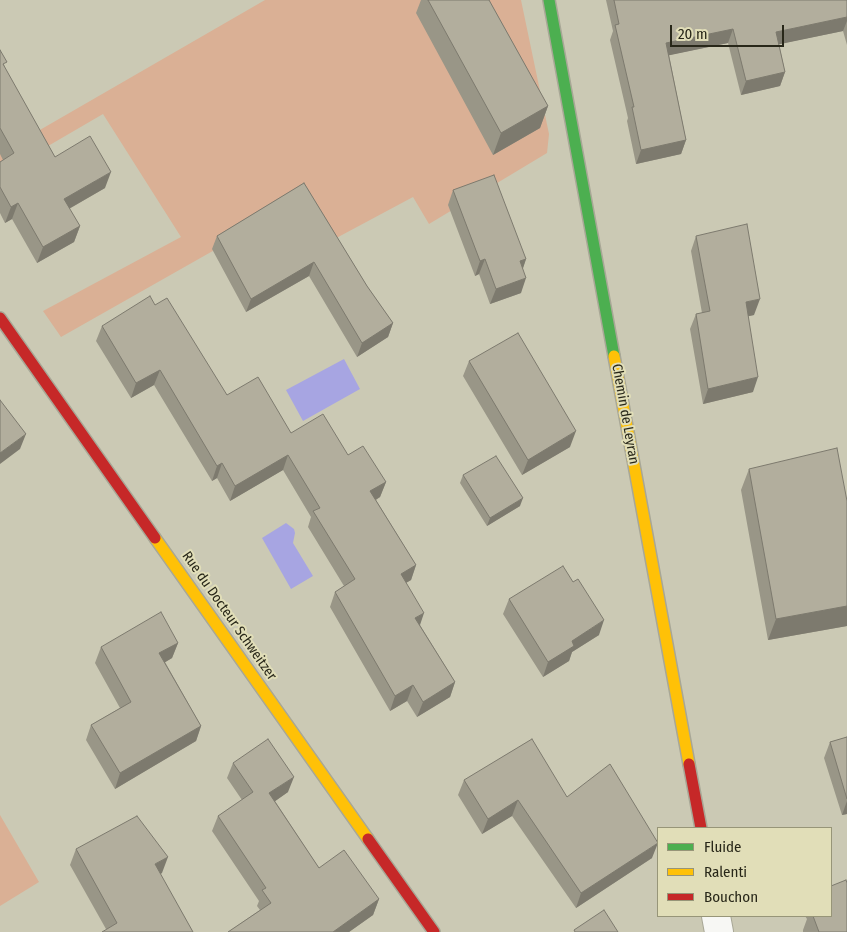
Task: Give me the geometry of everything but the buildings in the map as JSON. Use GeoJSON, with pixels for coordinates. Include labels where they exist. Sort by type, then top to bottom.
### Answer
{"type":"FeatureCollection","features":[{"type":"Feature","properties":{"kind":"street","name":"Chemin de Leyran"},"geometry":{"type":"LineString","coordinates":[[549,0],[700,827]]}},
{"type":"Feature","properties":{"kind":"street","name":"Rue du Docteur Schweitzer"},"geometry":{"type":"LineString","coordinates":[[0,318],[427,930]]}},
{"type":"Feature","properties":{"kind":"street"},"geometry":{"type":"LineString","coordinates":[[716,917],[719,932]]}},
{"type":"Feature","properties":{"kind":"shaded area"},"geometry":{"type":"Polygon","coordinates":[[[265,0],[521,0],[549,134],[547,153],[429,224],[413,197],[327,243],[301,201],[61,337],[43,311],[181,237],[103,114],[0,174],[0,153],[265,0]]]}},
{"type":"Feature","properties":{"kind":"shaded area"},"geometry":{"type":"Polygon","coordinates":[[[0,815],[39,882],[0,906],[0,815]]]}},
{"type":"Feature","properties":{"kind":"water"},"geometry":{"type":"Polygon","coordinates":[[[344,359],[360,389],[303,421],[286,390],[344,359]]]}},
{"type":"Feature","properties":{"kind":"water"},"geometry":{"type":"Polygon","coordinates":[[[286,523],[294,529],[293,543],[313,576],[291,589],[262,538],[286,523]]]}},
{"type":"Feature","properties":{"kind":"traffic: fast"},"geometry":{"type":"LineString","coordinates":[[549,0],[614,356]]}},
{"type":"Feature","properties":{"kind":"traffic: slow"},"geometry":{"type":"LineString","coordinates":[[614,356],[689,764]]}},
{"type":"Feature","properties":{"kind":"traffic: slow"},"geometry":{"type":"LineString","coordinates":[[155,538],[368,839]]}},
{"type":"Feature","properties":{"kind":"traffic: jam"},"geometry":{"type":"LineString","coordinates":[[0,318],[155,538]]}},
{"type":"Feature","properties":{"kind":"traffic: jam"},"geometry":{"type":"LineString","coordinates":[[689,764],[701,827]]}},
{"type":"Feature","properties":{"kind":"traffic: jam"},"geometry":{"type":"LineString","coordinates":[[368,839],[434,932]]}}]}
